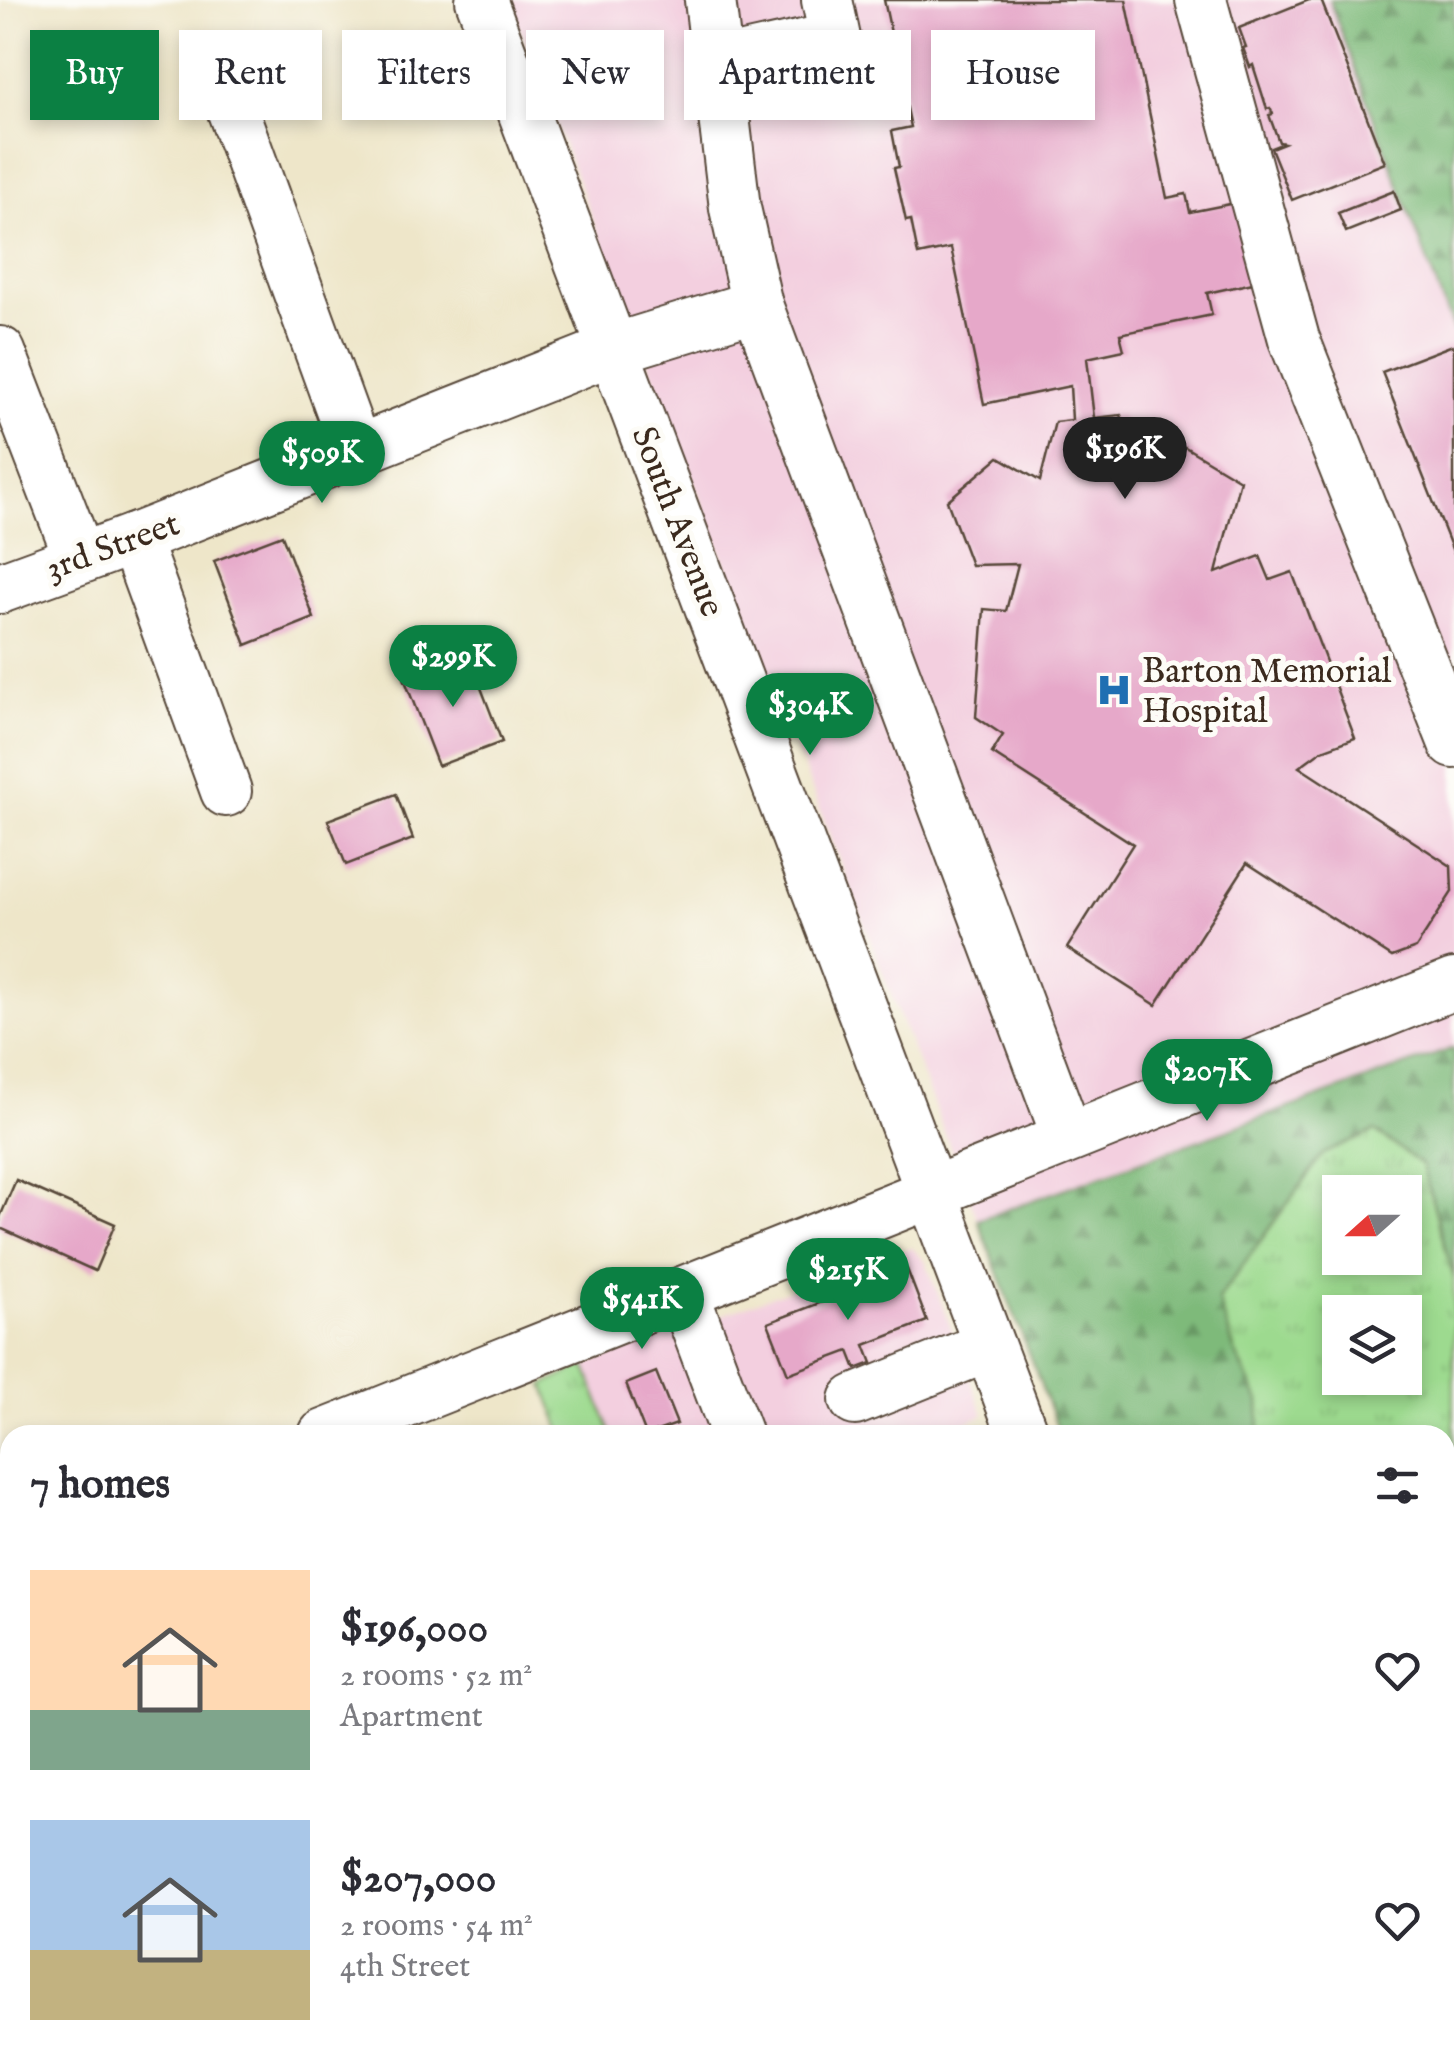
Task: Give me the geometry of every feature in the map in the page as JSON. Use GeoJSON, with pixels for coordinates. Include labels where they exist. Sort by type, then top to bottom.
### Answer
{"type":"FeatureCollection","features":[{"type":"Feature","properties":{"kind":"street","name":"South Avenue"},"geometry":{"type":"LineString","coordinates":[[480,0],[1020,1425]]}},
{"type":"Feature","properties":{"kind":"street"},"geometry":{"type":"LineString","coordinates":[[710,0],[714,30]]}},
{"type":"Feature","properties":{"kind":"street"},"geometry":{"type":"LineString","coordinates":[[826,0],[833,30]]}},
{"type":"Feature","properties":{"kind":"street"},"geometry":{"type":"LineString","coordinates":[[1201,0],[1294,339],[1454,743]]}},
{"type":"Feature","properties":{"kind":"street"},"geometry":{"type":"LineString","coordinates":[[235,120],[356,450]]}},
{"type":"Feature","properties":{"kind":"street"},"geometry":{"type":"LineString","coordinates":[[725,120],[735,208],[757,305],[1066,1136]]}},
{"type":"Feature","properties":{"kind":"street","name":"3rd Street"},"geometry":{"type":"LineString","coordinates":[[0,588],[614,350],[757,305]]}},
{"type":"Feature","properties":{"kind":"street"},"geometry":{"type":"LineString","coordinates":[[0,352],[80,556]]}},
{"type":"Feature","properties":{"kind":"street"},"geometry":{"type":"LineString","coordinates":[[134,539],[226,791]]}},
{"type":"Feature","properties":{"kind":"street"},"geometry":{"type":"LineString","coordinates":[[359,1425],[1066,1136],[1454,984]]}},
{"type":"Feature","properties":{"kind":"street"},"geometry":{"type":"LineString","coordinates":[[683,1292],[734,1425]]}},
{"type":"Feature","properties":{"kind":"street"},"geometry":{"type":"LineString","coordinates":[[855,1400],[989,1346]]}},
{"type":"Feature","properties":{"kind":"shaded area","name":"Barton Memorial Hospital"},"geometry":{"type":"Polygon","coordinates":[[[508,0],[1329,0],[1454,332],[1454,1048],[978,1220],[554,120],[664,120],[664,30],[526,30],[526,47],[508,0]]]}},
{"type":"Feature","properties":{"kind":"shaded area"},"geometry":{"type":"Polygon","coordinates":[[[912,1248],[926,1262],[984,1415],[960,1425],[608,1425],[585,1365],[912,1248]]]}},
{"type":"Feature","properties":{"kind":"green space"},"geometry":{"type":"Polygon","coordinates":[[[1329,0],[1454,0],[1454,332],[1329,0]]]}},
{"type":"Feature","properties":{"kind":"green space"},"geometry":{"type":"Polygon","coordinates":[[[1454,1048],[1454,1278],[1422,1165],[1375,1131],[1323,1154],[1218,1299],[1235,1352],[1259,1401],[1260,1425],[1056,1425],[978,1220],[1454,1048]]]}},
{"type":"Feature","properties":{"kind":"green space"},"geometry":{"type":"Polygon","coordinates":[[[1375,1131],[1422,1165],[1454,1278],[1454,1425],[1260,1425],[1259,1401],[1235,1352],[1218,1300],[1323,1154],[1375,1131]]]}},
{"type":"Feature","properties":{"kind":"green space"},"geometry":{"type":"Polygon","coordinates":[[[585,1365],[608,1425],[559,1425],[544,1385],[585,1365]]]}},
{"type":"Feature","properties":{"kind":"building"},"geometry":{"type":"Polygon","coordinates":[[[884,0],[1126,0],[1167,198],[1186,194],[1190,212],[1245,201],[1262,281],[1207,293],[1212,315],[1120,334],[1124,350],[1087,358],[1094,418],[1121,415],[1145,473],[1185,447],[1240,480],[1216,573],[1260,556],[1270,580],[1292,572],[1355,738],[1322,750],[1299,767],[1451,866],[1452,892],[1416,948],[1392,957],[1247,863],[1156,1005],[1067,948],[1133,844],[992,753],[1003,735],[976,717],[984,609],[1006,611],[1018,564],[971,565],[947,501],[999,457],[1040,481],[1055,422],[1072,420],[1070,386],[984,404],[951,248],[918,255],[911,220],[906,221],[894,168],[899,167],[892,131],[911,127],[911,30],[890,30],[884,0]]]}},
{"type":"Feature","properties":{"kind":"building"},"geometry":{"type":"Polygon","coordinates":[[[1309,0],[1321,0],[1385,163],[1292,200],[1271,148],[1284,143],[1279,142],[1269,115],[1273,114],[1267,109],[1253,65],[1250,67],[1239,28],[1309,0]]]}},
{"type":"Feature","properties":{"kind":"building"},"geometry":{"type":"Polygon","coordinates":[[[1394,191],[1401,210],[1346,232],[1338,213],[1394,191]]]}},
{"type":"Feature","properties":{"kind":"building"},"geometry":{"type":"Polygon","coordinates":[[[1453,345],[1454,348],[1454,554],[1382,372],[1453,345]]]}},
{"type":"Feature","properties":{"kind":"building"},"geometry":{"type":"Polygon","coordinates":[[[282,535],[314,618],[246,645],[214,561],[282,535]]]}},
{"type":"Feature","properties":{"kind":"building"},"geometry":{"type":"Polygon","coordinates":[[[468,654],[502,742],[438,766],[404,678],[468,654]]]}},
{"type":"Feature","properties":{"kind":"building"},"geometry":{"type":"Polygon","coordinates":[[[396,794],[413,839],[346,865],[328,820],[396,794]]]}},
{"type":"Feature","properties":{"kind":"building"},"geometry":{"type":"Polygon","coordinates":[[[16,1180],[115,1224],[95,1271],[0,1228],[0,1217],[16,1180]]]}},
{"type":"Feature","properties":{"kind":"building"},"geometry":{"type":"Polygon","coordinates":[[[907,1269],[927,1321],[865,1345],[872,1363],[856,1369],[849,1351],[788,1374],[768,1323],[907,1269]]]}},
{"type":"Feature","properties":{"kind":"building"},"geometry":{"type":"Polygon","coordinates":[[[656,1372],[677,1424],[642,1425],[626,1384],[656,1372]]]}},
{"type":"Feature","properties":{"kind":"place","name":"Barton Memorial Hospital"},"geometry":{"type":"Point","coordinates":[1114,690]}}]}
